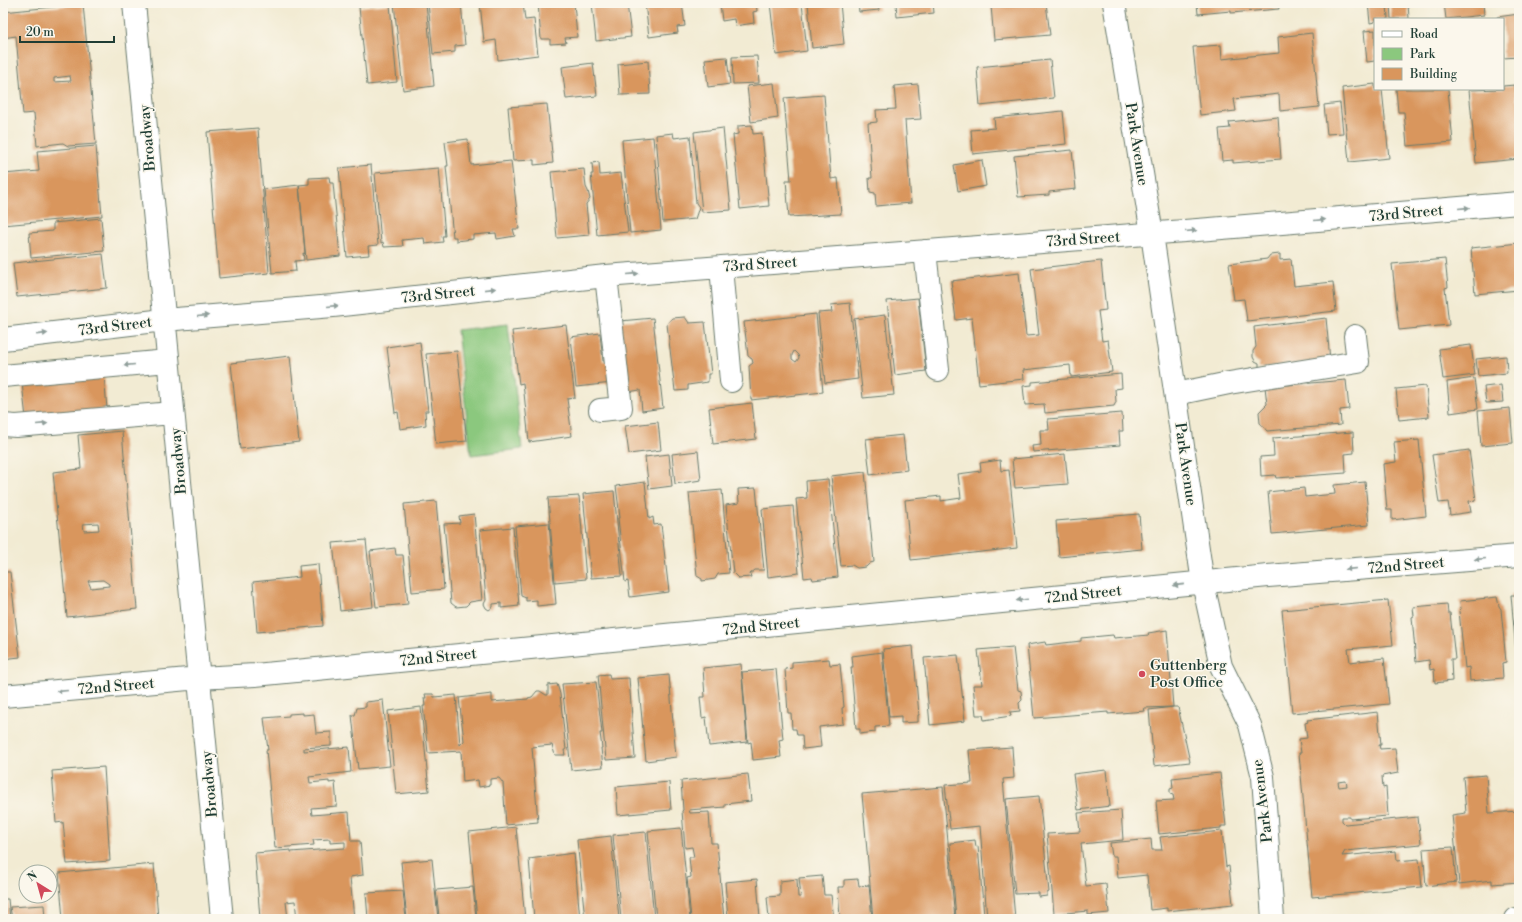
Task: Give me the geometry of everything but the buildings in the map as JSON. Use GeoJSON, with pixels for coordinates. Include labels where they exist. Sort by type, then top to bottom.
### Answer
{"type":"FeatureCollection","features":[{"type":"Feature","properties":{"kind":"street","name":"Broadway"},"geometry":{"type":"LineString","coordinates":[[134,3],[222,919]]}},
{"type":"Feature","properties":{"kind":"street","name":"Park Avenue"},"geometry":{"type":"LineString","coordinates":[[1114,3],[1152,234],[1203,583],[1221,666],[1250,725],[1263,777],[1273,919]]}},
{"type":"Feature","properties":{"kind":"street","name":"73rd Street"},"geometry":{"type":"LineString","coordinates":[[3,339],[164,320],[333,306],[606,276],[1519,204]]}},
{"type":"Feature","properties":{"kind":"street"},"geometry":{"type":"LineString","coordinates":[[925,251],[938,370]]}},
{"type":"Feature","properties":{"kind":"street"},"geometry":{"type":"LineString","coordinates":[[721,267],[731,381]]}},
{"type":"Feature","properties":{"kind":"street"},"geometry":{"type":"LineString","coordinates":[[600,410],[621,408],[606,276]]}},
{"type":"Feature","properties":{"kind":"street"},"geometry":{"type":"LineString","coordinates":[[1176,394],[1229,383],[1358,362],[1355,336]]}},
{"type":"Feature","properties":{"kind":"street"},"geometry":{"type":"LineString","coordinates":[[3,376],[168,361]]}},
{"type":"Feature","properties":{"kind":"street"},"geometry":{"type":"LineString","coordinates":[[3,425],[16,426],[173,413]]}},
{"type":"Feature","properties":{"kind":"street","name":"72nd Street"},"geometry":{"type":"LineString","coordinates":[[3,696],[198,678],[271,673],[1268,576],[1519,556]]}},
{"type":"Feature","properties":{"kind":"green space"},"geometry":{"type":"Polygon","coordinates":[[[508,324],[522,449],[471,455],[457,330],[508,324]]]}},
{"type":"Feature","properties":{"kind":"place","name":"Guttenberg Post Office"},"geometry":{"type":"Point","coordinates":[1142,674]}}]}
